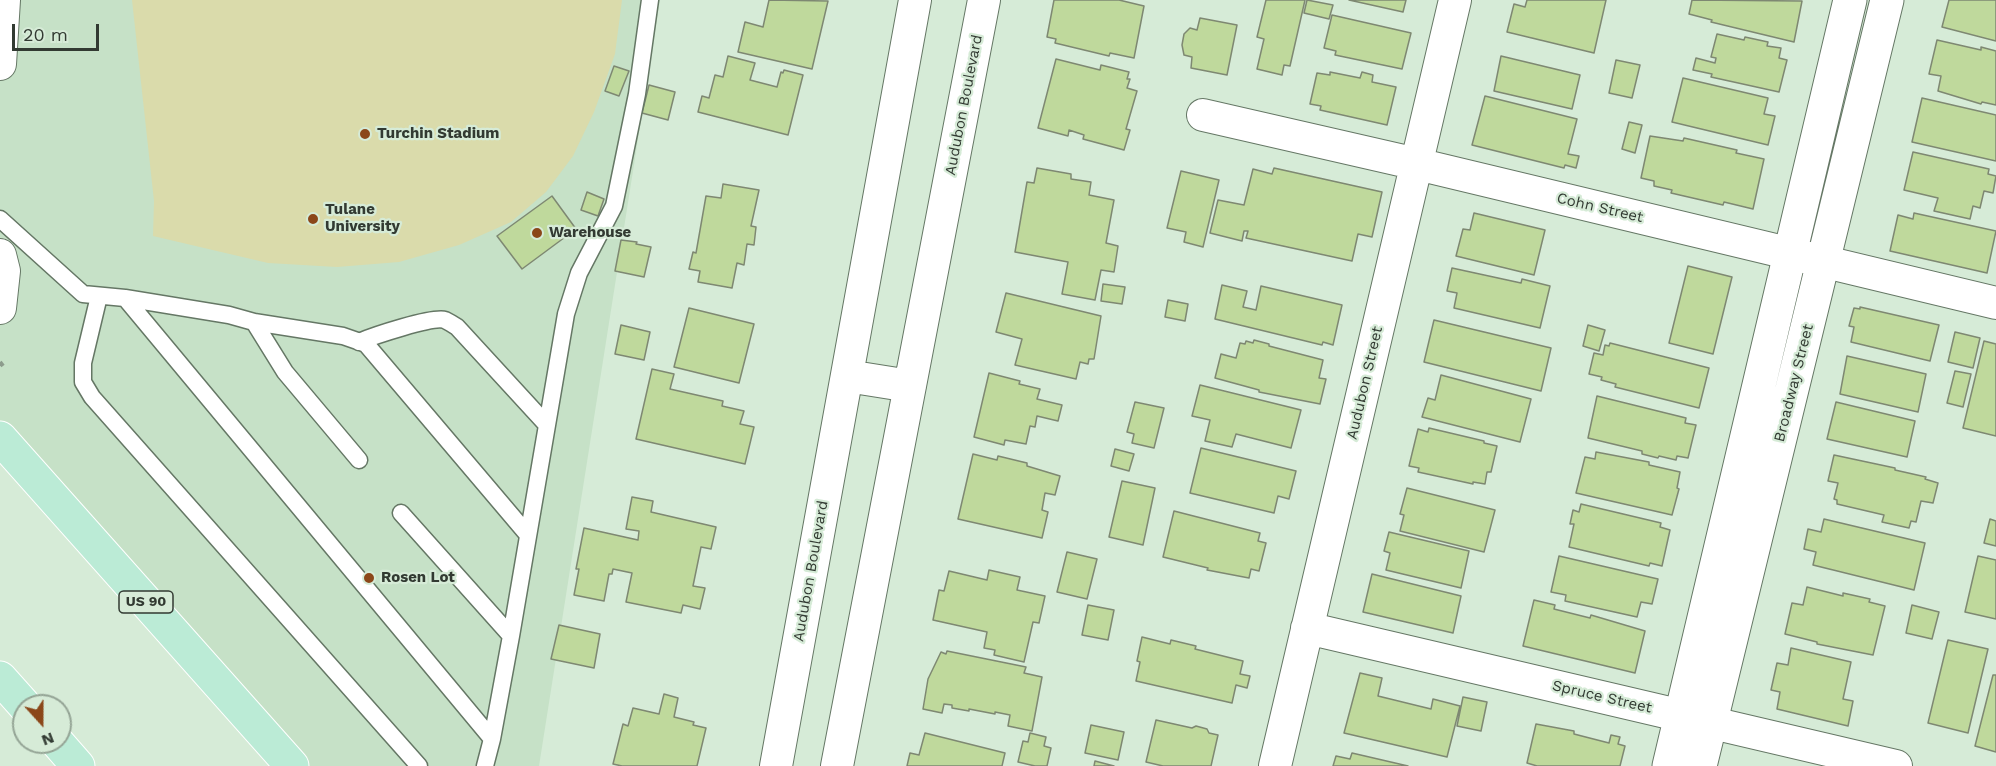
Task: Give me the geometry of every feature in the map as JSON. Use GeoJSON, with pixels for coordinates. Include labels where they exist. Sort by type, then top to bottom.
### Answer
{"type":"FeatureCollection","features":[{"type":"Feature","properties":{"kind":"main road","name":"US 90"},"geometry":{"type":"LineString","coordinates":[[0,438],[292,766]]}},
{"type":"Feature","properties":{"kind":"main road"},"geometry":{"type":"LineString","coordinates":[[0,678],[14,694]]}},
{"type":"Feature","properties":{"kind":"main road"},"geometry":{"type":"LineString","coordinates":[[68,754],[78,766]]}},
{"type":"Feature","properties":{"kind":"street"},"geometry":{"type":"LineString","coordinates":[[0,64],[4,0]]}},
{"type":"Feature","properties":{"kind":"street","name":"Audubon Boulevard"},"geometry":{"type":"LineString","coordinates":[[776,766],[915,0]]}},
{"type":"Feature","properties":{"kind":"street","name":"Audubon Boulevard"},"geometry":{"type":"LineString","coordinates":[[837,766],[984,0]]}},
{"type":"Feature","properties":{"kind":"street","name":"Audubon Street"},"geometry":{"type":"LineString","coordinates":[[1275,766],[1455,0]]}},
{"type":"Feature","properties":{"kind":"street","name":"Broadway Street"},"geometry":{"type":"LineString","coordinates":[[1700,766],[1695,720],[1790,253],[1850,0]]}},
{"type":"Feature","properties":{"kind":"street","name":"Broadway Street"},"geometry":{"type":"LineString","coordinates":[[1669,766],[1695,720],[1824,261],[1887,0]]}},
{"type":"Feature","properties":{"kind":"street","name":"Cohn Street"},"geometry":{"type":"LineString","coordinates":[[1203,115],[1996,303]]}},
{"type":"Feature","properties":{"kind":"street"},"geometry":{"type":"LineString","coordinates":[[0,255],[4,271],[0,308]]}},
{"type":"Feature","properties":{"kind":"street"},"geometry":{"type":"LineString","coordinates":[[847,376],[910,386]]}},
{"type":"Feature","properties":{"kind":"street","name":"Spruce Street"},"geometry":{"type":"LineString","coordinates":[[1307,628],[1896,766]]}},
{"type":"Feature","properties":{"kind":"lane"},"geometry":{"type":"LineString","coordinates":[[485,766],[512,636],[566,314],[579,273],[614,206],[637,94],[650,0]]}},
{"type":"Feature","properties":{"kind":"lane"},"geometry":{"type":"LineString","coordinates":[[0,219],[83,294],[125,298],[229,315],[254,322],[344,336],[366,344],[528,536]]}},
{"type":"Feature","properties":{"kind":"lane"},"geometry":{"type":"LineString","coordinates":[[99,296],[83,363],[83,382],[92,397],[419,766]]}},
{"type":"Feature","properties":{"kind":"lane"},"geometry":{"type":"LineString","coordinates":[[125,298],[492,739]]}},
{"type":"Feature","properties":{"kind":"lane"},"geometry":{"type":"LineString","coordinates":[[359,342],[372,336],[417,324],[444,320],[458,327],[547,425]]}},
{"type":"Feature","properties":{"kind":"lane"},"geometry":{"type":"LineString","coordinates":[[254,322],[285,372],[359,460]]}},
{"type":"Feature","properties":{"kind":"lane"},"geometry":{"type":"LineString","coordinates":[[401,513],[512,636]]}},
{"type":"Feature","properties":{"kind":"shaded area","name":"Tulane University"},"geometry":{"type":"Polygon","coordinates":[[[0,0],[660,0],[539,766],[292,766],[0,438],[0,0]]]}},
{"type":"Feature","properties":{"kind":"shaded area","name":"Turchin Stadium"},"geometry":{"type":"Polygon","coordinates":[[[132,0],[622,0],[615,54],[594,112],[573,156],[546,192],[511,222],[459,245],[399,262],[337,267],[268,263],[153,236],[154,201],[132,0]]]}},
{"type":"Feature","properties":{"kind":"building"},"geometry":{"type":"Polygon","coordinates":[[[769,0],[828,1],[812,69],[738,52],[745,22],[763,27],[769,0]]]}},
{"type":"Feature","properties":{"kind":"building"},"geometry":{"type":"Polygon","coordinates":[[[1054,0],[1119,0],[1144,6],[1134,58],[1110,53],[1109,56],[1055,43],[1056,39],[1047,37],[1054,0]]]}},
{"type":"Feature","properties":{"kind":"building"},"geometry":{"type":"Polygon","coordinates":[[[1266,0],[1305,0],[1290,66],[1284,65],[1282,75],[1257,69],[1264,39],[1257,37],[1266,0]]]}},
{"type":"Feature","properties":{"kind":"building"},"geometry":{"type":"Polygon","coordinates":[[[1307,0],[1333,5],[1329,19],[1304,13],[1307,0]]]}},
{"type":"Feature","properties":{"kind":"building"},"geometry":{"type":"Polygon","coordinates":[[[1349,0],[1406,0],[1403,12],[1349,0]]]}},
{"type":"Feature","properties":{"kind":"building"},"geometry":{"type":"Polygon","coordinates":[[[1527,0],[1606,0],[1594,53],[1507,32],[1514,4],[1525,7],[1527,0]]]}},
{"type":"Feature","properties":{"kind":"building"},"geometry":{"type":"Polygon","coordinates":[[[1692,0],[1802,1],[1794,42],[1711,22],[1712,20],[1689,14],[1692,0]]]}},
{"type":"Feature","properties":{"kind":"building"},"geometry":{"type":"Polygon","coordinates":[[[1949,0],[1996,0],[1996,41],[1942,27],[1949,0]]]}},
{"type":"Feature","properties":{"kind":"building"},"geometry":{"type":"Polygon","coordinates":[[[1332,15],[1411,33],[1402,69],[1335,55],[1336,51],[1324,48],[1332,15]]]}},
{"type":"Feature","properties":{"kind":"building"},"geometry":{"type":"Polygon","coordinates":[[[1200,18],[1237,25],[1227,75],[1191,68],[1192,57],[1184,55],[1182,45],[1184,34],[1190,28],[1197,30],[1200,18]]]}},
{"type":"Feature","properties":{"kind":"building"},"geometry":{"type":"Polygon","coordinates":[[[1717,34],[1768,42],[1767,46],[1781,48],[1779,58],[1787,60],[1779,92],[1711,77],[1712,74],[1693,70],[1696,58],[1715,63],[1716,58],[1711,57],[1717,34]]]}},
{"type":"Feature","properties":{"kind":"building"},"geometry":{"type":"Polygon","coordinates":[[[1937,40],[1996,51],[1996,105],[1982,102],[1981,104],[1938,91],[1941,76],[1929,74],[1937,40]]]}},
{"type":"Feature","properties":{"kind":"building"},"geometry":{"type":"Polygon","coordinates":[[[728,56],[755,63],[750,80],[777,87],[781,72],[783,73],[784,70],[803,75],[788,135],[698,112],[702,96],[709,98],[715,75],[723,77],[728,56]]]}},
{"type":"Feature","properties":{"kind":"building"},"geometry":{"type":"Polygon","coordinates":[[[1501,56],[1580,75],[1572,109],[1494,91],[1501,56]]]}},
{"type":"Feature","properties":{"kind":"building"},"geometry":{"type":"Polygon","coordinates":[[[1056,59],[1100,70],[1101,65],[1129,72],[1127,79],[1130,79],[1127,88],[1137,91],[1126,129],[1130,130],[1124,150],[1083,139],[1084,135],[1069,130],[1068,136],[1038,128],[1056,59]]]}},
{"type":"Feature","properties":{"kind":"building"},"geometry":{"type":"Polygon","coordinates":[[[1616,60],[1640,65],[1632,98],[1609,93],[1616,60]]]}},
{"type":"Feature","properties":{"kind":"building"},"geometry":{"type":"Polygon","coordinates":[[[614,66],[629,71],[619,96],[605,91],[614,66]]]}},
{"type":"Feature","properties":{"kind":"building"},"geometry":{"type":"Polygon","coordinates":[[[1330,72],[1360,78],[1362,72],[1373,75],[1372,82],[1396,87],[1387,125],[1320,110],[1321,106],[1310,104],[1317,73],[1330,75],[1330,72]]]}},
{"type":"Feature","properties":{"kind":"building"},"geometry":{"type":"Polygon","coordinates":[[[1683,78],[1768,98],[1764,114],[1775,116],[1768,145],[1672,122],[1683,78]]]}},
{"type":"Feature","properties":{"kind":"building"},"geometry":{"type":"Polygon","coordinates":[[[649,85],[675,92],[668,120],[642,113],[649,85]]]}},
{"type":"Feature","properties":{"kind":"building"},"geometry":{"type":"Polygon","coordinates":[[[1485,96],[1577,119],[1568,154],[1579,156],[1576,168],[1565,165],[1564,168],[1472,145],[1485,96]]]}},
{"type":"Feature","properties":{"kind":"building"},"geometry":{"type":"Polygon","coordinates":[[[1922,98],[1996,115],[1996,161],[1912,142],[1922,98]]]}},
{"type":"Feature","properties":{"kind":"building"},"geometry":{"type":"Polygon","coordinates":[[[1629,122],[1642,125],[1635,153],[1622,149],[1629,122]]]}},
{"type":"Feature","properties":{"kind":"building"},"geometry":{"type":"Polygon","coordinates":[[[1650,136],[1683,141],[1684,138],[1737,150],[1736,153],[1764,159],[1753,209],[1724,202],[1723,205],[1671,193],[1672,190],[1654,186],[1654,181],[1641,178],[1650,136]]]}},
{"type":"Feature","properties":{"kind":"building"},"geometry":{"type":"Polygon","coordinates":[[[1913,152],[1989,169],[1988,174],[1996,176],[1993,193],[1984,191],[1980,208],[1973,206],[1970,219],[1934,211],[1938,198],[1904,190],[1913,152]]]}},
{"type":"Feature","properties":{"kind":"building"},"geometry":{"type":"Polygon","coordinates":[[[1037,168],[1071,174],[1071,179],[1091,182],[1089,195],[1114,200],[1106,243],[1118,246],[1114,272],[1101,270],[1095,300],[1062,294],[1068,262],[1015,252],[1027,182],[1034,183],[1037,168]]]}},
{"type":"Feature","properties":{"kind":"building"},"geometry":{"type":"Polygon","coordinates":[[[1274,168],[1382,192],[1372,237],[1358,234],[1352,261],[1246,238],[1248,231],[1244,231],[1242,241],[1210,233],[1218,200],[1244,205],[1253,169],[1272,174],[1274,168]]]}},
{"type":"Feature","properties":{"kind":"building"},"geometry":{"type":"Polygon","coordinates":[[[1181,171],[1219,180],[1203,247],[1184,242],[1186,232],[1167,228],[1181,171]]]}},
{"type":"Feature","properties":{"kind":"building"},"geometry":{"type":"Polygon","coordinates":[[[723,184],[759,190],[751,226],[756,227],[754,245],[747,244],[744,265],[737,263],[732,288],[698,282],[700,271],[689,269],[693,252],[696,253],[706,196],[721,198],[723,184]]]}},
{"type":"Feature","properties":{"kind":"building"},"geometry":{"type":"Polygon","coordinates":[[[587,192],[604,199],[598,216],[581,210],[587,192]]]}},
{"type":"Feature","properties":{"kind":"building","name":"Warehouse"},"geometry":{"type":"Polygon","coordinates":[[[552,196],[576,229],[522,269],[497,236],[552,196]]]}},
{"type":"Feature","properties":{"kind":"building"},"geometry":{"type":"Polygon","coordinates":[[[1474,213],[1545,230],[1534,275],[1456,256],[1463,229],[1470,230],[1474,213]]]}},
{"type":"Feature","properties":{"kind":"building"},"geometry":{"type":"Polygon","coordinates":[[[1914,213],[1996,231],[1987,273],[1890,251],[1898,215],[1913,219],[1914,213]]]}},
{"type":"Feature","properties":{"kind":"building"},"geometry":{"type":"Polygon","coordinates":[[[621,240],[651,247],[644,277],[615,271],[621,240]]]}},
{"type":"Feature","properties":{"kind":"building"},"geometry":{"type":"Polygon","coordinates":[[[1688,266],[1732,277],[1713,354],[1669,343],[1688,266]]]}},
{"type":"Feature","properties":{"kind":"building"},"geometry":{"type":"Polygon","coordinates":[[[1452,268],[1521,283],[1522,279],[1550,286],[1540,328],[1454,308],[1457,293],[1447,291],[1452,268]]]}},
{"type":"Feature","properties":{"kind":"building"},"geometry":{"type":"Polygon","coordinates":[[[1103,284],[1125,287],[1122,304],[1101,301],[1103,284]]]}},
{"type":"Feature","properties":{"kind":"building"},"geometry":{"type":"Polygon","coordinates":[[[1222,285],[1247,291],[1243,307],[1256,310],[1261,286],[1342,305],[1333,345],[1323,342],[1322,345],[1215,319],[1222,285]]]}},
{"type":"Feature","properties":{"kind":"building"},"geometry":{"type":"Polygon","coordinates":[[[1006,293],[1101,316],[1094,359],[1089,359],[1088,364],[1080,362],[1076,379],[1015,365],[1022,339],[996,332],[1006,293]]]}},
{"type":"Feature","properties":{"kind":"building"},"geometry":{"type":"Polygon","coordinates":[[[1168,300],[1188,304],[1185,321],[1165,317],[1168,300]]]}},
{"type":"Feature","properties":{"kind":"building"},"geometry":{"type":"Polygon","coordinates":[[[1860,307],[1939,325],[1930,361],[1851,342],[1854,327],[1849,326],[1854,308],[1860,309],[1860,307]]]}},
{"type":"Feature","properties":{"kind":"building"},"geometry":{"type":"Polygon","coordinates":[[[689,308],[754,324],[739,383],[674,367],[689,308]]]}},
{"type":"Feature","properties":{"kind":"building"},"geometry":{"type":"Polygon","coordinates":[[[1434,320],[1551,348],[1541,391],[1424,362],[1434,320]]]}},
{"type":"Feature","properties":{"kind":"building"},"geometry":{"type":"Polygon","coordinates":[[[621,325],[650,332],[644,360],[615,354],[621,325]]]}},
{"type":"Feature","properties":{"kind":"building"},"geometry":{"type":"Polygon","coordinates":[[[1588,325],[1605,330],[1599,351],[1583,346],[1588,325]]]}},
{"type":"Feature","properties":{"kind":"building"},"geometry":{"type":"Polygon","coordinates":[[[1955,332],[1980,338],[1973,368],[1948,362],[1955,332]]]}},
{"type":"Feature","properties":{"kind":"building"},"geometry":{"type":"Polygon","coordinates":[[[1254,340],[1323,360],[1319,378],[1326,379],[1320,404],[1259,392],[1259,390],[1215,378],[1221,354],[1236,358],[1240,343],[1245,344],[1246,341],[1253,343],[1254,340]]]}},
{"type":"Feature","properties":{"kind":"building"},"geometry":{"type":"Polygon","coordinates":[[[1984,341],[1996,344],[1996,436],[1963,428],[1984,341]]]}},
{"type":"Feature","properties":{"kind":"building"},"geometry":{"type":"Polygon","coordinates":[[[1610,343],[1709,368],[1699,408],[1615,387],[1616,384],[1601,380],[1602,377],[1589,374],[1594,353],[1603,355],[1605,345],[1609,346],[1610,343]]]}},
{"type":"Feature","properties":{"kind":"building"},"geometry":{"type":"Polygon","coordinates":[[[1847,356],[1926,374],[1918,412],[1840,394],[1847,356]]]}},
{"type":"Feature","properties":{"kind":"building"},"geometry":{"type":"Polygon","coordinates":[[[652,369],[674,374],[670,389],[723,401],[722,406],[744,411],[740,424],[754,427],[745,464],[636,439],[652,369]]]}},
{"type":"Feature","properties":{"kind":"building"},"geometry":{"type":"Polygon","coordinates":[[[1955,371],[1971,374],[1963,407],[1947,403],[1955,371]]]}},
{"type":"Feature","properties":{"kind":"building"},"geometry":{"type":"Polygon","coordinates":[[[989,373],[1040,389],[1037,399],[1062,405],[1058,421],[1037,416],[1035,427],[1030,426],[1026,444],[1005,440],[1004,445],[974,437],[989,373]]]}},
{"type":"Feature","properties":{"kind":"building"},"geometry":{"type":"Polygon","coordinates":[[[1441,375],[1531,399],[1520,442],[1422,417],[1428,398],[1435,400],[1441,375]]]}},
{"type":"Feature","properties":{"kind":"building"},"geometry":{"type":"Polygon","coordinates":[[[1200,385],[1301,410],[1291,448],[1236,434],[1232,447],[1205,441],[1210,420],[1192,416],[1200,385]]]}},
{"type":"Feature","properties":{"kind":"building"},"geometry":{"type":"Polygon","coordinates":[[[1597,396],[1686,418],[1685,423],[1696,425],[1688,458],[1677,456],[1676,460],[1659,456],[1658,458],[1642,454],[1642,451],[1588,438],[1597,396]]]}},
{"type":"Feature","properties":{"kind":"building"},"geometry":{"type":"Polygon","coordinates":[[[1135,402],[1164,408],[1154,448],[1132,443],[1134,434],[1127,432],[1135,402]]]}},
{"type":"Feature","properties":{"kind":"building"},"geometry":{"type":"Polygon","coordinates":[[[1836,402],[1915,421],[1907,457],[1827,439],[1836,402]]]}},
{"type":"Feature","properties":{"kind":"building"},"geometry":{"type":"Polygon","coordinates":[[[1429,428],[1497,446],[1491,472],[1487,472],[1485,484],[1473,482],[1473,484],[1418,472],[1419,468],[1409,466],[1418,429],[1428,432],[1429,428]]]}},
{"type":"Feature","properties":{"kind":"building"},"geometry":{"type":"Polygon","coordinates":[[[1201,448],[1296,471],[1289,499],[1278,496],[1274,513],[1190,493],[1201,448]]]}},
{"type":"Feature","properties":{"kind":"building"},"geometry":{"type":"Polygon","coordinates":[[[1115,449],[1134,454],[1129,471],[1111,466],[1115,449]]]}},
{"type":"Feature","properties":{"kind":"building"},"geometry":{"type":"Polygon","coordinates":[[[1596,452],[1649,462],[1649,465],[1680,472],[1677,488],[1679,489],[1672,515],[1576,493],[1585,457],[1595,459],[1596,452]]]}},
{"type":"Feature","properties":{"kind":"building"},"geometry":{"type":"Polygon","coordinates":[[[973,454],[997,460],[998,456],[1027,463],[1027,466],[1060,476],[1055,495],[1045,493],[1042,510],[1048,512],[1042,538],[958,519],[973,454]]]}},
{"type":"Feature","properties":{"kind":"building"},"geometry":{"type":"Polygon","coordinates":[[[1834,455],[1926,477],[1925,479],[1938,483],[1933,503],[1921,501],[1916,522],[1911,521],[1909,528],[1882,522],[1884,515],[1837,504],[1837,500],[1834,499],[1838,483],[1828,481],[1834,455]]]}},
{"type":"Feature","properties":{"kind":"building"},"geometry":{"type":"Polygon","coordinates":[[[1122,481],[1155,488],[1143,545],[1109,537],[1122,481]]]}},
{"type":"Feature","properties":{"kind":"building"},"geometry":{"type":"Polygon","coordinates":[[[1407,488],[1495,510],[1484,552],[1400,531],[1404,515],[1400,514],[1407,488]]]}},
{"type":"Feature","properties":{"kind":"building"},"geometry":{"type":"Polygon","coordinates":[[[632,497],[653,501],[651,512],[716,527],[711,549],[701,547],[693,586],[705,588],[700,609],[683,605],[681,613],[626,602],[632,573],[613,569],[612,574],[609,574],[604,601],[574,595],[579,569],[576,569],[584,528],[638,540],[639,531],[626,529],[632,497]]]}},
{"type":"Feature","properties":{"kind":"building"},"geometry":{"type":"Polygon","coordinates":[[[1581,504],[1661,523],[1660,527],[1670,530],[1662,566],[1650,563],[1649,566],[1569,547],[1574,524],[1570,524],[1573,510],[1579,512],[1581,504]]]}},
{"type":"Feature","properties":{"kind":"building"},"geometry":{"type":"Polygon","coordinates":[[[1174,511],[1260,533],[1258,541],[1266,543],[1259,571],[1251,569],[1249,578],[1207,570],[1208,568],[1163,557],[1174,511]]]}},
{"type":"Feature","properties":{"kind":"building"},"geometry":{"type":"Polygon","coordinates":[[[1824,519],[1925,543],[1914,590],[1813,565],[1816,552],[1804,549],[1808,529],[1821,532],[1824,519]]]}},
{"type":"Feature","properties":{"kind":"building"},"geometry":{"type":"Polygon","coordinates":[[[1990,519],[1996,521],[1996,546],[1984,543],[1990,519]]]}},
{"type":"Feature","properties":{"kind":"building"},"geometry":{"type":"Polygon","coordinates":[[[1389,532],[1469,551],[1461,588],[1386,570],[1390,553],[1384,551],[1389,532]]]}},
{"type":"Feature","properties":{"kind":"building"},"geometry":{"type":"Polygon","coordinates":[[[1067,552],[1097,559],[1087,599],[1057,592],[1067,552]]]}},
{"type":"Feature","properties":{"kind":"building"},"geometry":{"type":"Polygon","coordinates":[[[1559,556],[1658,579],[1652,604],[1641,602],[1637,617],[1565,601],[1566,595],[1551,592],[1559,556]]]}},
{"type":"Feature","properties":{"kind":"building"},"geometry":{"type":"Polygon","coordinates":[[[1978,556],[1996,560],[1996,619],[1965,612],[1978,556]]]}},
{"type":"Feature","properties":{"kind":"building"},"geometry":{"type":"Polygon","coordinates":[[[989,570],[1020,577],[1017,590],[1045,596],[1039,623],[1033,622],[1024,662],[994,655],[995,650],[984,648],[987,632],[933,620],[939,590],[944,591],[949,571],[987,580],[989,570]]]}},
{"type":"Feature","properties":{"kind":"building"},"geometry":{"type":"Polygon","coordinates":[[[1372,574],[1461,596],[1453,633],[1363,612],[1372,574]]]}},
{"type":"Feature","properties":{"kind":"building"},"geometry":{"type":"Polygon","coordinates":[[[1807,587],[1843,596],[1843,593],[1870,599],[1869,602],[1885,606],[1873,655],[1817,644],[1817,642],[1785,634],[1792,603],[1803,605],[1807,587]]]}},
{"type":"Feature","properties":{"kind":"building"},"geometry":{"type":"Polygon","coordinates":[[[1534,600],[1555,605],[1554,609],[1590,618],[1591,615],[1645,631],[1635,673],[1523,646],[1534,600]]]}},
{"type":"Feature","properties":{"kind":"building"},"geometry":{"type":"Polygon","coordinates":[[[1088,605],[1114,610],[1108,640],[1082,635],[1088,605]]]}},
{"type":"Feature","properties":{"kind":"building"},"geometry":{"type":"Polygon","coordinates":[[[1912,605],[1939,612],[1932,639],[1906,633],[1912,605]]]}},
{"type":"Feature","properties":{"kind":"building"},"geometry":{"type":"Polygon","coordinates":[[[559,625],[600,634],[594,668],[551,659],[559,625]]]}},
{"type":"Feature","properties":{"kind":"building"},"geometry":{"type":"Polygon","coordinates":[[[1142,637],[1170,644],[1171,640],[1196,646],[1195,649],[1243,661],[1240,674],[1250,676],[1247,688],[1236,685],[1232,703],[1136,681],[1142,637]]]}},
{"type":"Feature","properties":{"kind":"building"},"geometry":{"type":"Polygon","coordinates":[[[1948,640],[1988,649],[1968,733],[1928,723],[1948,640]]]}},
{"type":"Feature","properties":{"kind":"building"},"geometry":{"type":"Polygon","coordinates":[[[1791,648],[1851,662],[1843,699],[1853,701],[1848,726],[1777,709],[1780,692],[1771,690],[1777,663],[1788,665],[1791,648]]]}},
{"type":"Feature","properties":{"kind":"building"},"geometry":{"type":"Polygon","coordinates":[[[947,651],[1026,667],[1024,673],[1042,677],[1032,731],[1008,726],[1010,715],[969,709],[969,711],[944,704],[942,713],[923,709],[928,679],[941,652],[946,654],[947,651]]]}},
{"type":"Feature","properties":{"kind":"building"},"geometry":{"type":"Polygon","coordinates":[[[1360,673],[1382,678],[1378,696],[1431,709],[1433,699],[1460,706],[1447,757],[1344,733],[1360,673]]]}},
{"type":"Feature","properties":{"kind":"building"},"geometry":{"type":"Polygon","coordinates":[[[1993,675],[1996,675],[1996,752],[1975,746],[1993,675]]]}},
{"type":"Feature","properties":{"kind":"building"},"geometry":{"type":"Polygon","coordinates":[[[664,694],[678,698],[674,717],[706,728],[697,766],[613,764],[623,724],[628,726],[633,708],[659,714],[664,694]]]}},
{"type":"Feature","properties":{"kind":"building"},"geometry":{"type":"Polygon","coordinates":[[[1463,697],[1487,702],[1481,731],[1457,726],[1463,697]]]}},
{"type":"Feature","properties":{"kind":"building"},"geometry":{"type":"Polygon","coordinates":[[[1156,720],[1192,728],[1196,726],[1218,735],[1211,766],[1163,766],[1146,762],[1156,720]]]}},
{"type":"Feature","properties":{"kind":"building"},"geometry":{"type":"Polygon","coordinates":[[[1536,724],[1574,731],[1574,734],[1609,743],[1611,735],[1620,737],[1618,744],[1625,746],[1620,766],[1537,766],[1527,763],[1536,724]]]}},
{"type":"Feature","properties":{"kind":"building"},"geometry":{"type":"Polygon","coordinates":[[[1091,725],[1124,732],[1118,760],[1085,753],[1091,725]]]}},
{"type":"Feature","properties":{"kind":"building"},"geometry":{"type":"Polygon","coordinates":[[[925,733],[1005,753],[1002,766],[907,766],[910,753],[919,755],[925,733]]]}},
{"type":"Feature","properties":{"kind":"building"},"geometry":{"type":"Polygon","coordinates":[[[1030,733],[1046,737],[1044,746],[1051,748],[1047,766],[1018,762],[1023,741],[1028,742],[1030,733]]]}},
{"type":"Feature","properties":{"kind":"building"},"geometry":{"type":"Polygon","coordinates":[[[1352,753],[1408,766],[1333,766],[1336,756],[1350,759],[1352,753]]]}},
{"type":"Feature","properties":{"kind":"building"},"geometry":{"type":"Polygon","coordinates":[[[1095,761],[1114,766],[1094,766],[1095,761]]]}},
{"type":"Feature","properties":{"kind":"place","name":"Turchin Stadium"},"geometry":{"type":"Point","coordinates":[365,134]}},
{"type":"Feature","properties":{"kind":"place","name":"Tulane University"},"geometry":{"type":"Point","coordinates":[313,219]}},
{"type":"Feature","properties":{"kind":"place","name":"Warehouse"},"geometry":{"type":"Point","coordinates":[537,233]}},
{"type":"Feature","properties":{"kind":"place","name":"Rosen Lot"},"geometry":{"type":"Point","coordinates":[369,578]}}]}
